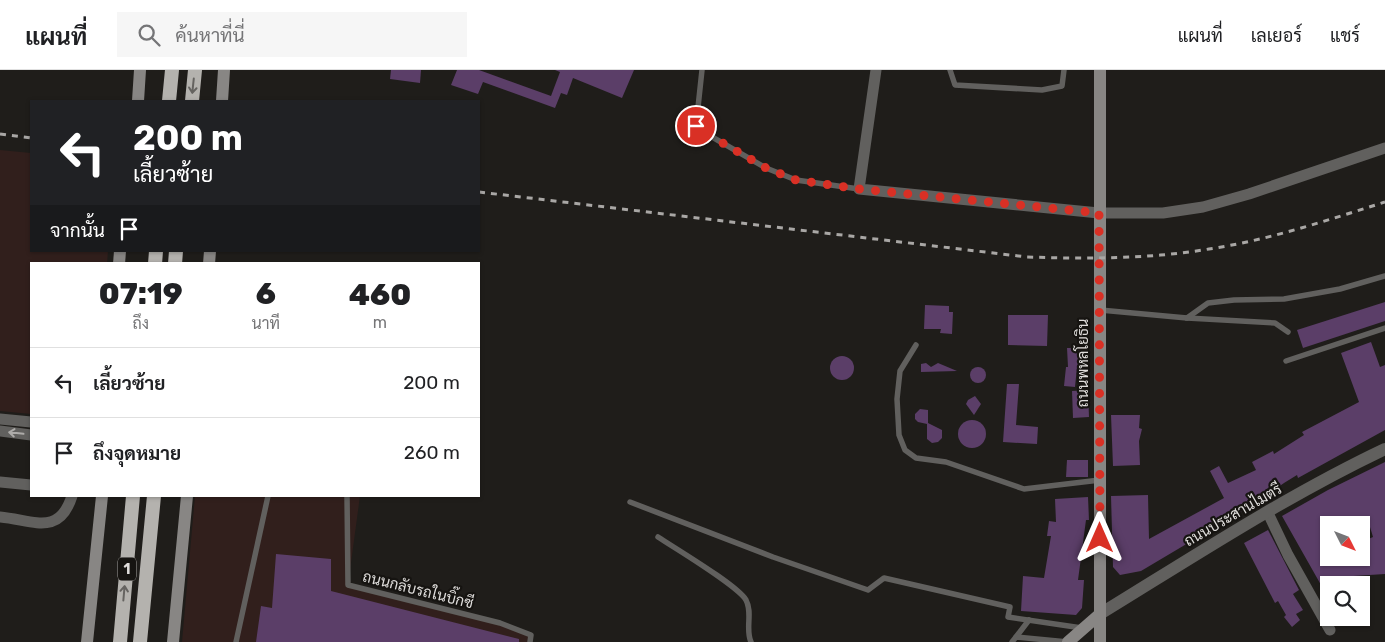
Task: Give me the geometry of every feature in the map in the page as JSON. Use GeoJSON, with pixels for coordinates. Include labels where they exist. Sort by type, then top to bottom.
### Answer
{"type":"FeatureCollection","features":[{"type":"Feature","properties":{"kind":"highway"},"geometry":{"type":"LineString","coordinates":[[169,100],[172,70]]}},
{"type":"Feature","properties":{"kind":"highway"},"geometry":{"type":"LineString","coordinates":[[192,100],[195,70]]}},
{"type":"Feature","properties":{"kind":"highway","name":"1"},"geometry":{"type":"LineString","coordinates":[[120,642],[133,497]]}},
{"type":"Feature","properties":{"kind":"highway","name":"1"},"geometry":{"type":"LineString","coordinates":[[140,642],[154,497]]}},
{"type":"Feature","properties":{"kind":"main road"},"geometry":{"type":"LineString","coordinates":[[138,100],[140,70]]}},
{"type":"Feature","properties":{"kind":"main road"},"geometry":{"type":"LineString","coordinates":[[222,100],[224,70]]}},
{"type":"Feature","properties":{"kind":"main road","name":"ถนนพหลโยธิน"},"geometry":{"type":"LineString","coordinates":[[1100,70],[1100,642]]}},
{"type":"Feature","properties":{"kind":"main road","name":"1"},"geometry":{"type":"LineString","coordinates":[[87,642],[102,497]]}},
{"type":"Feature","properties":{"kind":"main road"},"geometry":{"type":"LineString","coordinates":[[173,642],[187,497]]}},
{"type":"Feature","properties":{"kind":"main road"},"geometry":{"type":"LineString","coordinates":[[1068,642],[1100,614]]}},
{"type":"Feature","properties":{"kind":"street"},"geometry":{"type":"LineString","coordinates":[[876,70],[859,189],[1099,213],[1163,213],[1203,207],[1249,194],[1385,148]]}},
{"type":"Feature","properties":{"kind":"street"},"geometry":{"type":"LineString","coordinates":[[0,419],[30,422]]}},
{"type":"Feature","properties":{"kind":"street"},"geometry":{"type":"LineString","coordinates":[[0,431],[30,435]]}},
{"type":"Feature","properties":{"kind":"street","name":"ถนนประสานไมตรี"},"geometry":{"type":"LineString","coordinates":[[1100,614],[1356,462],[1385,449]]}},
{"type":"Feature","properties":{"kind":"street"},"geometry":{"type":"LineString","coordinates":[[0,482],[30,485]]}},
{"type":"Feature","properties":{"kind":"street"},"geometry":{"type":"LineString","coordinates":[[0,516],[47,523],[56,522],[68,509],[72,497]]}},
{"type":"Feature","properties":{"kind":"street"},"geometry":{"type":"LineString","coordinates":[[1268,513],[1288,555],[1330,630]]}},
{"type":"Feature","properties":{"kind":"lane"},"geometry":{"type":"LineString","coordinates":[[702,70],[696,126],[700,130],[766,168],[796,180],[859,189]]}},
{"type":"Feature","properties":{"kind":"lane"},"geometry":{"type":"LineString","coordinates":[[950,70],[955,85],[1042,90],[1062,86],[1064,70]]}},
{"type":"Feature","properties":{"kind":"lane"},"geometry":{"type":"LineString","coordinates":[[1187,318],[1208,303],[1284,298],[1340,289],[1385,276]]}},
{"type":"Feature","properties":{"kind":"lane"},"geometry":{"type":"LineString","coordinates":[[1100,310],[1187,318],[1275,323],[1288,332]]}},
{"type":"Feature","properties":{"kind":"lane"},"geometry":{"type":"LineString","coordinates":[[1286,361],[1385,328]]}},
{"type":"Feature","properties":{"kind":"lane"},"geometry":{"type":"LineString","coordinates":[[916,345],[900,370],[897,399],[899,435],[905,450],[916,458],[946,462],[1024,489],[1100,480]]}},
{"type":"Feature","properties":{"kind":"lane"},"geometry":{"type":"LineString","coordinates":[[236,642],[268,497]]}},
{"type":"Feature","properties":{"kind":"lane","name":"ถนนกลับรถในบิ๊กซี"},"geometry":{"type":"LineString","coordinates":[[347,497],[348,585],[500,623],[532,635],[530,642]]}},
{"type":"Feature","properties":{"kind":"lane"},"geometry":{"type":"LineString","coordinates":[[630,502],[773,557],[868,590],[884,578],[1010,607],[1008,617],[1084,628]]}},
{"type":"Feature","properties":{"kind":"lane"},"geometry":{"type":"LineString","coordinates":[[658,538],[738,590],[748,607],[748,631],[751,642]]}},
{"type":"Feature","properties":{"kind":"lane"},"geometry":{"type":"LineString","coordinates":[[1014,639],[1029,620]]}},
{"type":"Feature","properties":{"kind":"lane"},"geometry":{"type":"LineString","coordinates":[[1014,639],[1068,642]]}},
{"type":"Feature","properties":{"kind":"shaded area"},"geometry":{"type":"Polygon","coordinates":[[[0,150],[30,153],[30,252],[108,252],[107,262],[30,262],[30,414],[0,411],[0,150]]]}},
{"type":"Feature","properties":{"kind":"shaded area"},"geometry":{"type":"Polygon","coordinates":[[[195,497],[360,497],[348,585],[500,623],[531,635],[530,642],[182,642],[195,497]]]}},
{"type":"Feature","properties":{"kind":"building"},"geometry":{"type":"Polygon","coordinates":[[[391,70],[421,70],[420,83],[390,79],[391,70]]]}},
{"type":"Feature","properties":{"kind":"building"},"geometry":{"type":"Polygon","coordinates":[[[457,70],[479,70],[551,96],[560,72],[555,70],[634,70],[622,98],[573,78],[567,95],[561,93],[555,108],[483,82],[478,94],[451,85],[457,70]]]}},
{"type":"Feature","properties":{"kind":"building"},"geometry":{"type":"Polygon","coordinates":[[[1385,302],[1385,321],[1303,348],[1297,330],[1385,302]]]}},
{"type":"Feature","properties":{"kind":"building"},"geometry":{"type":"Polygon","coordinates":[[[925,305],[949,306],[949,312],[953,312],[952,334],[940,333],[941,329],[924,329],[925,305]]]}},
{"type":"Feature","properties":{"kind":"building"},"geometry":{"type":"Polygon","coordinates":[[[1008,315],[1048,315],[1047,346],[1008,345],[1008,315]]]}},
{"type":"Feature","properties":{"kind":"building"},"geometry":{"type":"Polygon","coordinates":[[[1371,342],[1380,367],[1385,365],[1385,430],[1298,478],[1297,475],[1261,499],[1241,509],[1242,511],[1141,571],[1120,575],[1113,567],[1111,496],[1148,495],[1149,539],[1224,498],[1210,471],[1219,466],[1228,483],[1256,470],[1252,462],[1273,451],[1274,454],[1304,435],[1302,432],[1359,402],[1341,353],[1371,342]]]}},
{"type":"Feature","properties":{"kind":"building"},"geometry":{"type":"Polygon","coordinates":[[[1067,348],[1083,348],[1083,367],[1077,367],[1075,387],[1064,386],[1066,367],[1068,367],[1067,348]]]}},
{"type":"Feature","properties":{"kind":"building"},"geometry":{"type":"Polygon","coordinates":[[[842,356],[847,357],[853,363],[853,373],[847,379],[842,380],[837,379],[831,373],[830,368],[831,363],[837,357],[842,356]]]}},
{"type":"Feature","properties":{"kind":"building"},"geometry":{"type":"Polygon","coordinates":[[[926,363],[931,367],[938,363],[957,371],[921,372],[921,364],[926,363]]]}},
{"type":"Feature","properties":{"kind":"building"},"geometry":{"type":"Polygon","coordinates":[[[975,367],[981,367],[986,372],[984,381],[975,383],[970,378],[970,372],[975,367]]]}},
{"type":"Feature","properties":{"kind":"building"},"geometry":{"type":"Polygon","coordinates":[[[1007,384],[1019,384],[1016,425],[1038,427],[1037,444],[1003,442],[1007,384]]]}},
{"type":"Feature","properties":{"kind":"building"},"geometry":{"type":"Polygon","coordinates":[[[1088,390],[1089,417],[1073,418],[1072,391],[1088,390]]]}},
{"type":"Feature","properties":{"kind":"building"},"geometry":{"type":"Polygon","coordinates":[[[975,396],[981,404],[974,415],[966,404],[968,400],[975,396]]]}},
{"type":"Feature","properties":{"kind":"building"},"geometry":{"type":"Polygon","coordinates":[[[920,409],[928,410],[928,423],[942,430],[942,438],[938,442],[932,443],[927,439],[927,424],[918,422],[915,419],[915,414],[920,409]]]}},
{"type":"Feature","properties":{"kind":"building"},"geometry":{"type":"Polygon","coordinates":[[[1111,415],[1140,415],[1139,428],[1142,429],[1139,441],[1140,465],[1113,466],[1111,415]]]}},
{"type":"Feature","properties":{"kind":"building"},"geometry":{"type":"Polygon","coordinates":[[[972,420],[982,424],[986,434],[982,444],[972,448],[962,444],[958,434],[962,424],[972,420]]]}},
{"type":"Feature","properties":{"kind":"building"},"geometry":{"type":"Polygon","coordinates":[[[1067,460],[1088,460],[1088,477],[1066,477],[1067,460]]]}},
{"type":"Feature","properties":{"kind":"building"},"geometry":{"type":"Polygon","coordinates":[[[1385,462],[1385,574],[1320,576],[1320,583],[1282,516],[1328,490],[1385,462]]]}},
{"type":"Feature","properties":{"kind":"building"},"geometry":{"type":"Polygon","coordinates":[[[1088,497],[1089,520],[1086,520],[1078,580],[1084,580],[1082,608],[1076,615],[1021,611],[1023,576],[1044,578],[1051,536],[1047,536],[1049,521],[1056,522],[1055,499],[1088,497]]]}},
{"type":"Feature","properties":{"kind":"building"},"geometry":{"type":"Polygon","coordinates":[[[1268,530],[1299,590],[1293,594],[1303,610],[1296,614],[1300,620],[1292,627],[1284,617],[1286,615],[1278,601],[1275,603],[1244,543],[1268,530]]]}},
{"type":"Feature","properties":{"kind":"building"},"geometry":{"type":"Polygon","coordinates":[[[276,554],[331,559],[331,591],[519,639],[519,642],[256,642],[261,606],[272,608],[276,554]]]}},
{"type":"Feature","properties":{"kind":"railway"},"geometry":{"type":"LineString","coordinates":[[0,134],[30,138]]}},
{"type":"Feature","properties":{"kind":"railway"},"geometry":{"type":"LineString","coordinates":[[480,192],[1027,257],[1073,258],[1164,255],[1231,245],[1298,229],[1385,202]]}},
{"type":"Feature","properties":{"kind":"route"},"geometry":{"type":"LineString","coordinates":[[696,126],[766,168],[796,180],[821,185],[1099,213],[1100,538]]}}]}
